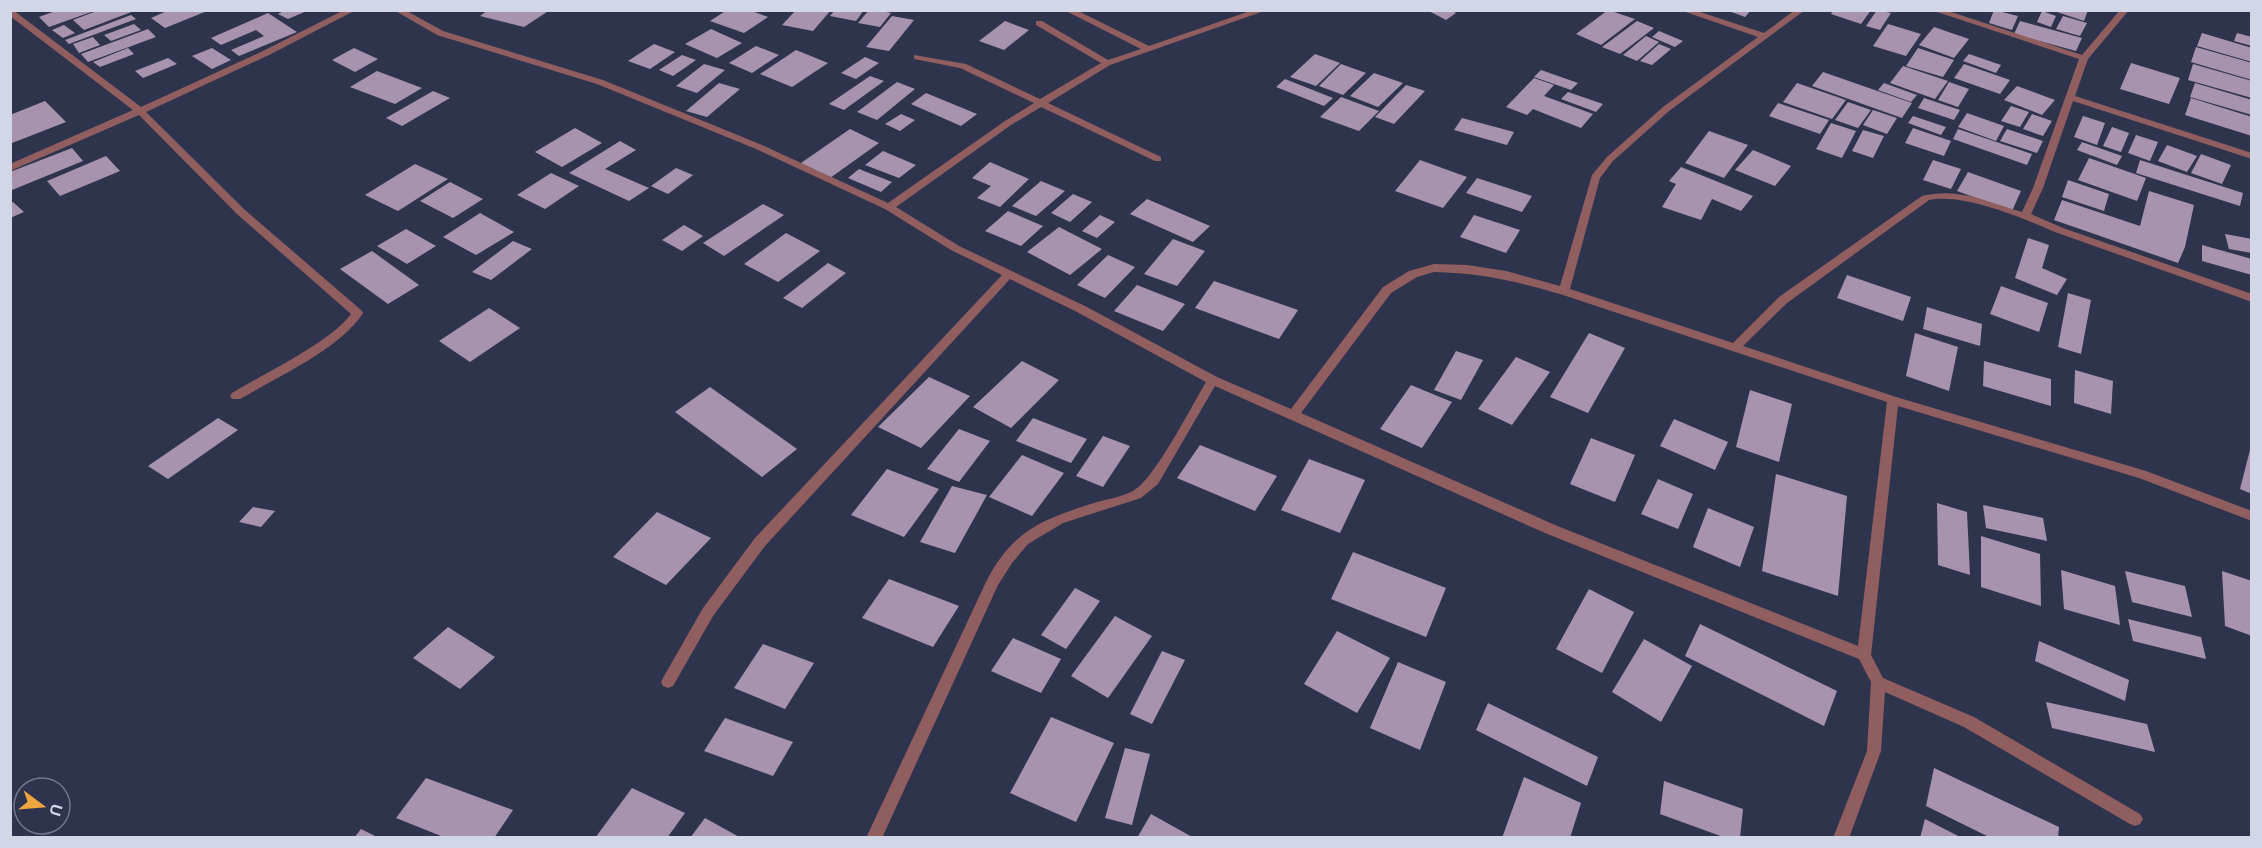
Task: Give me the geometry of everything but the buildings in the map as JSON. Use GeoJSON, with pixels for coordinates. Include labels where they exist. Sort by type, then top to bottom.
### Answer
{"type":"FeatureCollection","features":[{"type":"Feature","properties":{"kind":"street"},"geometry":{"type":"LineString","coordinates":[[10,168],[264,54],[352,10]]}},
{"type":"Feature","properties":{"kind":"street"},"geometry":{"type":"LineString","coordinates":[[398,10],[440,33],[600,82],[759,147],[889,207],[955,248],[1081,309],[1214,380],[1550,529],[1864,654]]}},
{"type":"Feature","properties":{"kind":"street"},"geometry":{"type":"LineString","coordinates":[[1068,10],[1147,48]]}},
{"type":"Feature","properties":{"kind":"street"},"geometry":{"type":"LineString","coordinates":[[889,207],[1008,123],[1107,63],[1263,10]]}},
{"type":"Feature","properties":{"kind":"street"},"geometry":{"type":"LineString","coordinates":[[1684,10],[1766,37]]}},
{"type":"Feature","properties":{"kind":"street"},"geometry":{"type":"LineString","coordinates":[[1563,291],[1595,177],[1610,159],[1666,109],[1801,10]]}},
{"type":"Feature","properties":{"kind":"street"},"geometry":{"type":"LineString","coordinates":[[1935,10],[2084,58]]}},
{"type":"Feature","properties":{"kind":"street"},"geometry":{"type":"LineString","coordinates":[[2028,217],[2027,209],[2038,188],[2084,58],[2125,10]]}},
{"type":"Feature","properties":{"kind":"street"},"geometry":{"type":"LineString","coordinates":[[10,12],[140,111],[241,212],[357,313],[354,321],[338,334],[236,396]]}},
{"type":"Feature","properties":{"kind":"street"},"geometry":{"type":"LineString","coordinates":[[1039,23],[1107,63]]}},
{"type":"Feature","properties":{"kind":"street"},"geometry":{"type":"LineString","coordinates":[[917,57],[963,66],[1158,159]]}},
{"type":"Feature","properties":{"kind":"street"},"geometry":{"type":"LineString","coordinates":[[2070,97],[2252,156]]}},
{"type":"Feature","properties":{"kind":"street"},"geometry":{"type":"LineString","coordinates":[[1735,348],[1783,300],[1926,198],[1938,195],[1954,195],[2028,217],[2252,298]]}},
{"type":"Feature","properties":{"kind":"street"},"geometry":{"type":"LineString","coordinates":[[1293,415],[1387,290],[1413,274],[1434,267],[1467,269],[1506,276],[1563,291],[1893,400],[2142,474],[2252,516]]}},
{"type":"Feature","properties":{"kind":"street"},"geometry":{"type":"LineString","coordinates":[[668,682],[708,612],[760,542],[1008,275]]}},
{"type":"Feature","properties":{"kind":"street"},"geometry":{"type":"LineString","coordinates":[[874,837],[993,582],[1007,559],[1023,540],[1059,519],[1137,495],[1154,481],[1214,380]]}},
{"type":"Feature","properties":{"kind":"street"},"geometry":{"type":"LineString","coordinates":[[1841,837],[1875,751],[1878,682],[1864,654],[1893,400]]}},
{"type":"Feature","properties":{"kind":"street"},"geometry":{"type":"LineString","coordinates":[[1878,682],[1969,722],[2135,819]]}}]}
